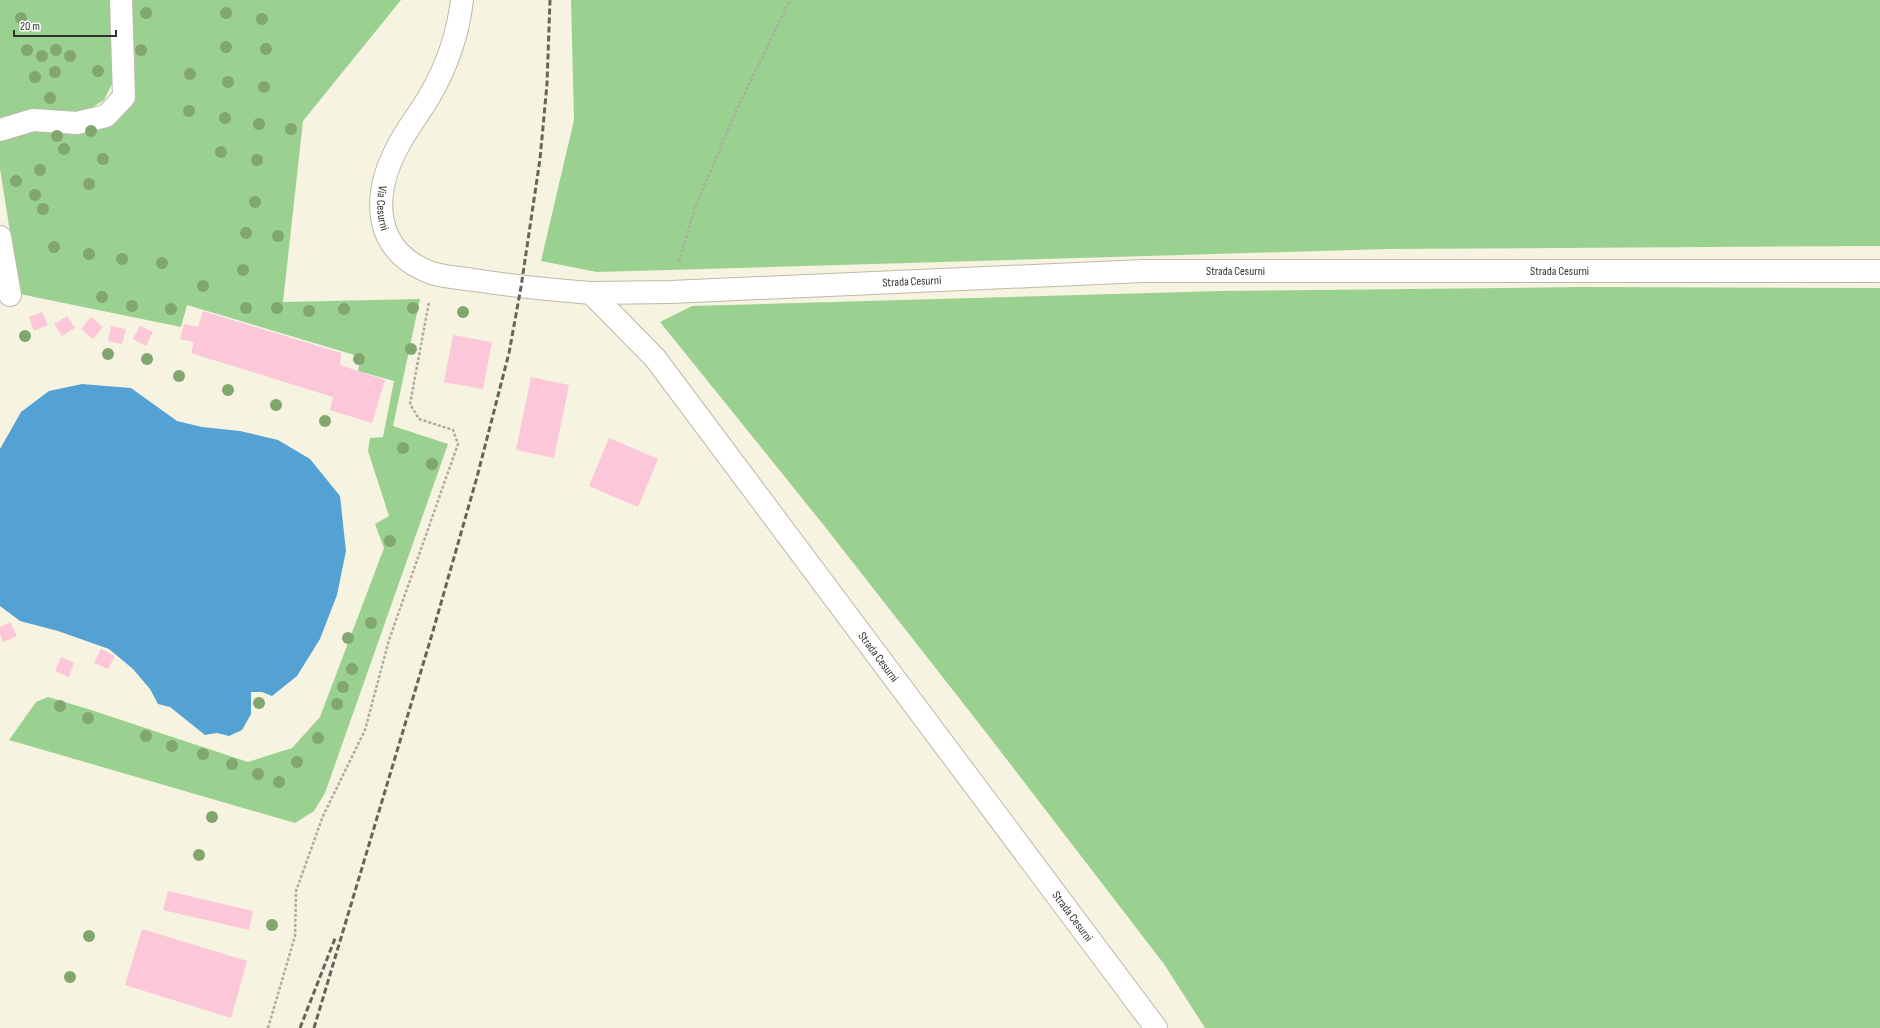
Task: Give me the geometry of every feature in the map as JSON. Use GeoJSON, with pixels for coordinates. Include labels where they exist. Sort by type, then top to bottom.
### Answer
{"type":"FeatureCollection","features":[{"type":"Feature","properties":{"kind":"street"},"geometry":{"type":"LineString","coordinates":[[0,130],[33,120],[77,122],[106,116],[124,97],[121,0]]}},
{"type":"Feature","properties":{"kind":"street","name":"Via Cesurni"},"geometry":{"type":"LineString","coordinates":[[462,0],[453,41],[443,71],[429,98],[396,150],[386,173],[382,194],[382,217],[384,228],[388,240],[407,260],[434,274],[521,287]]}},
{"type":"Feature","properties":{"kind":"street"},"geometry":{"type":"LineString","coordinates":[[0,236],[10,295]]}},
{"type":"Feature","properties":{"kind":"street","name":"Strada Cesurni"},"geometry":{"type":"LineString","coordinates":[[521,287],[591,293],[671,292],[1143,271],[1880,271]]}},
{"type":"Feature","properties":{"kind":"street","name":"Strada Cesurni"},"geometry":{"type":"LineString","coordinates":[[591,293],[655,358],[1156,1028]]}},
{"type":"Feature","properties":{"kind":"path"},"geometry":{"type":"LineString","coordinates":[[671,292],[695,207],[736,111],[790,0]]}},
{"type":"Feature","properties":{"kind":"path"},"geometry":{"type":"LineString","coordinates":[[268,1028],[295,936],[296,891],[323,816],[365,730],[389,640],[458,444],[453,430],[419,419],[410,404],[434,274]]}},
{"type":"Feature","properties":{"kind":"green space"},"geometry":{"type":"Polygon","coordinates":[[[0,0],[110,0],[112,84],[104,100],[88,110],[11,115],[0,120],[0,0]]]}},
{"type":"Feature","properties":{"kind":"green space"},"geometry":{"type":"Polygon","coordinates":[[[129,0],[401,0],[303,121],[283,302],[420,299],[393,426],[448,444],[325,793],[314,811],[295,823],[9,740],[36,702],[48,697],[248,762],[292,748],[320,717],[384,548],[375,524],[389,516],[368,451],[370,438],[383,437],[394,381],[358,371],[361,357],[187,305],[181,327],[20,294],[0,169],[0,140],[14,134],[118,117],[129,0]]]}},
{"type":"Feature","properties":{"kind":"green space"},"geometry":{"type":"Polygon","coordinates":[[[571,0],[1880,0],[1880,246],[1388,249],[597,272],[541,261],[574,120],[571,0]]]}},
{"type":"Feature","properties":{"kind":"green space"},"geometry":{"type":"Polygon","coordinates":[[[1583,287],[1880,288],[1880,1028],[1205,1028],[1164,964],[988,735],[822,523],[660,322],[692,306],[1220,291],[1583,287]]]}},
{"type":"Feature","properties":{"kind":"water"},"geometry":{"type":"Polygon","coordinates":[[[82,384],[131,388],[177,421],[202,427],[240,431],[278,440],[310,459],[340,496],[346,551],[337,595],[320,639],[297,676],[272,696],[262,692],[251,692],[251,714],[242,730],[229,736],[217,733],[205,735],[170,707],[158,704],[150,689],[133,669],[109,649],[58,631],[20,621],[0,606],[0,449],[21,412],[49,391],[82,384]]]}},
{"type":"Feature","properties":{"kind":"building"},"geometry":{"type":"Polygon","coordinates":[[[203,311],[341,353],[340,365],[385,380],[372,423],[330,410],[333,397],[191,353],[194,342],[180,339],[184,324],[198,327],[203,311]]]}},
{"type":"Feature","properties":{"kind":"building"},"geometry":{"type":"Polygon","coordinates":[[[42,312],[48,325],[34,331],[29,317],[42,312]]]}},
{"type":"Feature","properties":{"kind":"building"},"geometry":{"type":"Polygon","coordinates":[[[67,316],[75,328],[62,336],[54,324],[67,316]]]}},
{"type":"Feature","properties":{"kind":"building"},"geometry":{"type":"Polygon","coordinates":[[[91,317],[103,327],[93,339],[81,329],[91,317]]]}},
{"type":"Feature","properties":{"kind":"building"},"geometry":{"type":"Polygon","coordinates":[[[111,326],[126,329],[122,344],[108,341],[111,326]]]}},
{"type":"Feature","properties":{"kind":"building"},"geometry":{"type":"Polygon","coordinates":[[[140,326],[153,332],[146,346],[133,339],[140,326]]]}},
{"type":"Feature","properties":{"kind":"building"},"geometry":{"type":"Polygon","coordinates":[[[453,335],[492,342],[483,389],[444,382],[453,335]]]}},
{"type":"Feature","properties":{"kind":"building"},"geometry":{"type":"Polygon","coordinates":[[[531,377],[569,385],[554,458],[516,450],[531,377]]]}},
{"type":"Feature","properties":{"kind":"building"},"geometry":{"type":"Polygon","coordinates":[[[609,438],[658,459],[638,507],[589,486],[609,438]]]}},
{"type":"Feature","properties":{"kind":"building"},"geometry":{"type":"Polygon","coordinates":[[[10,622],[17,636],[3,642],[0,635],[0,627],[10,622]]]}},
{"type":"Feature","properties":{"kind":"building"},"geometry":{"type":"Polygon","coordinates":[[[101,649],[115,656],[108,669],[94,663],[101,649]]]}},
{"type":"Feature","properties":{"kind":"building"},"geometry":{"type":"Polygon","coordinates":[[[61,657],[74,663],[69,677],[55,671],[61,657]]]}},
{"type":"Feature","properties":{"kind":"building"},"geometry":{"type":"Polygon","coordinates":[[[168,891],[253,911],[249,930],[163,910],[168,891]]]}},
{"type":"Feature","properties":{"kind":"building"},"geometry":{"type":"Polygon","coordinates":[[[142,929],[247,961],[231,1018],[125,985],[142,929]]]}},
{"type":"Feature","properties":{"kind":"railway"},"geometry":{"type":"LineString","coordinates":[[314,1028],[433,631],[477,477],[509,353],[521,287],[540,159],[547,84],[550,0]]}},
{"type":"Feature","properties":{"kind":"railway"},"geometry":{"type":"LineString","coordinates":[[300,1028],[336,936]]}}]}
